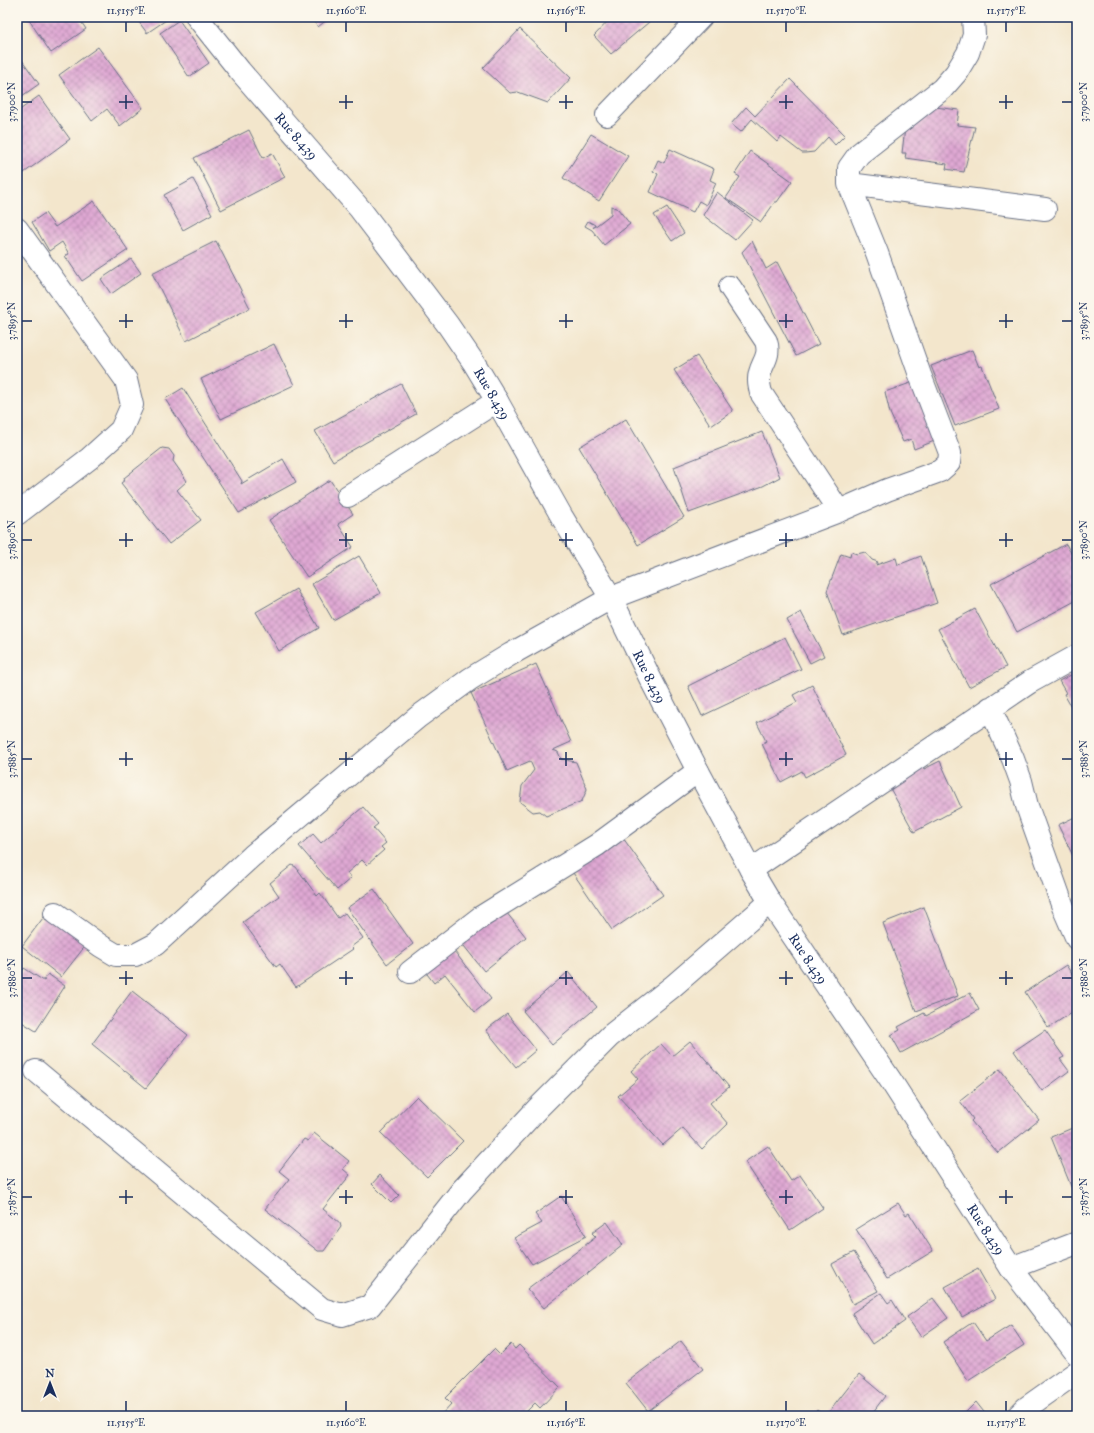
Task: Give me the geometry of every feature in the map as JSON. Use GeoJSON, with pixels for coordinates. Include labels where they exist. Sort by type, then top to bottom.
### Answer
{"type":"FeatureCollection","features":[{"type":"Feature","properties":{"kind":"street","name":"Rue 8.439"},"geometry":{"type":"LineString","coordinates":[[197,17],[240,71],[360,210],[452,331],[474,363],[611,598],[698,771],[751,870],[770,902],[891,1081],[1011,1268],[1077,1354]]}},
{"type":"Feature","properties":{"kind":"street"},"geometry":{"type":"LineString","coordinates":[[607,115],[701,17]]}},
{"type":"Feature","properties":{"kind":"street"},"geometry":{"type":"LineString","coordinates":[[55,913],[116,955],[135,954],[156,944],[252,856],[418,717],[470,679],[511,654],[611,598],[839,511],[887,490],[940,471],[949,463],[950,453],[920,375],[877,253],[849,184],[849,168],[859,154],[942,89],[956,73],[968,53],[974,35],[973,17]]}},
{"type":"Feature","properties":{"kind":"street"},"geometry":{"type":"LineString","coordinates":[[849,184],[1045,209]]}},
{"type":"Feature","properties":{"kind":"street"},"geometry":{"type":"LineString","coordinates":[[17,229],[126,380],[132,405],[121,430],[90,458],[17,514]]}},
{"type":"Feature","properties":{"kind":"street"},"geometry":{"type":"LineString","coordinates":[[730,287],[766,341],[769,349],[758,380],[761,393],[839,511]]}},
{"type":"Feature","properties":{"kind":"street"},"geometry":{"type":"LineString","coordinates":[[348,496],[497,401]]}},
{"type":"Feature","properties":{"kind":"street"},"geometry":{"type":"LineString","coordinates":[[751,870],[990,708],[1030,682],[1077,656]]}},
{"type":"Feature","properties":{"kind":"street"},"geometry":{"type":"LineString","coordinates":[[990,708],[1013,759],[1021,781],[1029,814],[1063,907],[1077,939]]}},
{"type":"Feature","properties":{"kind":"street"},"geometry":{"type":"LineString","coordinates":[[410,972],[481,917],[597,846],[698,771]]}},
{"type":"Feature","properties":{"kind":"street"},"geometry":{"type":"LineString","coordinates":[[36,1071],[322,1309],[342,1315],[370,1306],[462,1190],[538,1108],[610,1036],[672,987],[770,902]]}},
{"type":"Feature","properties":{"kind":"street"},"geometry":{"type":"LineString","coordinates":[[1011,1268],[1077,1243]]}},
{"type":"Feature","properties":{"kind":"street"},"geometry":{"type":"LineString","coordinates":[[1018,1416],[1026,1408],[1077,1372]]}},
{"type":"Feature","properties":{"kind":"building"},"geometry":{"type":"Polygon","coordinates":[[[27,17],[78,17],[86,29],[51,53],[27,17]]]}},
{"type":"Feature","properties":{"kind":"building"},"geometry":{"type":"Polygon","coordinates":[[[310,17],[330,17],[318,27],[310,17]]]}},
{"type":"Feature","properties":{"kind":"building"},"geometry":{"type":"Polygon","coordinates":[[[612,17],[645,17],[649,22],[611,54],[594,36],[612,17]]]}},
{"type":"Feature","properties":{"kind":"building"},"geometry":{"type":"Polygon","coordinates":[[[136,18],[169,18],[147,33],[136,18]]]}},
{"type":"Feature","properties":{"kind":"building"},"geometry":{"type":"Polygon","coordinates":[[[179,20],[209,63],[189,77],[160,33],[179,20]]]}},
{"type":"Feature","properties":{"kind":"building"},"geometry":{"type":"Polygon","coordinates":[[[520,29],[571,78],[548,103],[518,92],[510,93],[483,68],[520,29]]]}},
{"type":"Feature","properties":{"kind":"building"},"geometry":{"type":"Polygon","coordinates":[[[98,47],[143,108],[120,126],[107,109],[92,121],[59,75],[98,47]]]}},
{"type":"Feature","properties":{"kind":"building"},"geometry":{"type":"Polygon","coordinates":[[[17,53],[39,84],[22,96],[17,89],[17,53]]]}},
{"type":"Feature","properties":{"kind":"building"},"geometry":{"type":"Polygon","coordinates":[[[790,79],[845,135],[835,145],[828,137],[814,152],[802,153],[781,137],[777,142],[752,119],[741,132],[731,124],[746,107],[755,116],[790,79]]]}},
{"type":"Feature","properties":{"kind":"building"},"geometry":{"type":"Polygon","coordinates":[[[39,96],[70,139],[17,178],[17,112],[39,96]]]}},
{"type":"Feature","properties":{"kind":"building"},"geometry":{"type":"Polygon","coordinates":[[[919,105],[959,110],[957,125],[975,127],[964,172],[946,169],[947,164],[905,158],[906,153],[902,153],[905,128],[910,129],[913,110],[919,105]]]}},
{"type":"Feature","properties":{"kind":"building"},"geometry":{"type":"Polygon","coordinates":[[[249,130],[263,158],[272,153],[285,177],[221,210],[194,158],[249,130]]]}},
{"type":"Feature","properties":{"kind":"building"},"geometry":{"type":"Polygon","coordinates":[[[591,134],[628,156],[599,201],[563,178],[591,134]]]}},
{"type":"Feature","properties":{"kind":"building"},"geometry":{"type":"Polygon","coordinates":[[[670,149],[714,169],[710,180],[716,183],[706,205],[699,201],[693,212],[650,192],[658,174],[653,171],[658,160],[664,163],[670,149]]]}},
{"type":"Feature","properties":{"kind":"building"},"geometry":{"type":"Polygon","coordinates":[[[750,151],[792,181],[761,222],[726,198],[740,177],[735,174],[750,151]]]}},
{"type":"Feature","properties":{"kind":"building"},"geometry":{"type":"Polygon","coordinates":[[[193,179],[212,214],[183,230],[164,195],[193,179]]]}},
{"type":"Feature","properties":{"kind":"building"},"geometry":{"type":"Polygon","coordinates":[[[717,192],[753,220],[735,240],[703,215],[717,192]]]}},
{"type":"Feature","properties":{"kind":"building"},"geometry":{"type":"Polygon","coordinates":[[[94,201],[128,250],[82,281],[65,256],[69,254],[62,242],[49,251],[32,222],[45,213],[55,227],[94,201]]]}},
{"type":"Feature","properties":{"kind":"building"},"geometry":{"type":"Polygon","coordinates":[[[611,206],[618,209],[630,224],[604,245],[592,230],[585,226],[588,221],[595,225],[593,228],[611,214],[611,206]]]}},
{"type":"Feature","properties":{"kind":"building"},"geometry":{"type":"Polygon","coordinates":[[[667,207],[684,233],[672,241],[654,215],[667,207]]]}},
{"type":"Feature","properties":{"kind":"building"},"geometry":{"type":"Polygon","coordinates":[[[216,241],[250,308],[186,341],[152,273],[216,241]]]}},
{"type":"Feature","properties":{"kind":"building"},"geometry":{"type":"Polygon","coordinates":[[[752,241],[766,269],[777,262],[819,344],[796,356],[742,252],[752,241]]]}},
{"type":"Feature","properties":{"kind":"building"},"geometry":{"type":"Polygon","coordinates":[[[131,259],[141,273],[111,294],[101,279],[131,259]]]}},
{"type":"Feature","properties":{"kind":"building"},"geometry":{"type":"Polygon","coordinates":[[[274,344],[294,385],[221,419],[201,379],[274,344]]]}},
{"type":"Feature","properties":{"kind":"building"},"geometry":{"type":"Polygon","coordinates":[[[972,350],[979,367],[982,366],[999,409],[955,426],[931,366],[972,350]]]}},
{"type":"Feature","properties":{"kind":"building"},"geometry":{"type":"Polygon","coordinates":[[[697,356],[733,411],[711,426],[674,370],[697,356]]]}},
{"type":"Feature","properties":{"kind":"building"},"geometry":{"type":"Polygon","coordinates":[[[916,381],[937,440],[914,449],[911,439],[903,442],[890,413],[885,392],[916,381]]]}},
{"type":"Feature","properties":{"kind":"building"},"geometry":{"type":"Polygon","coordinates":[[[401,384],[416,414],[333,461],[315,431],[401,384]]]}},
{"type":"Feature","properties":{"kind":"building"},"geometry":{"type":"Polygon","coordinates":[[[183,388],[242,481],[241,484],[283,459],[296,482],[239,513],[165,399],[183,388]]]}},
{"type":"Feature","properties":{"kind":"building"},"geometry":{"type":"Polygon","coordinates":[[[626,419],[684,517],[638,545],[579,447],[626,419]]]}},
{"type":"Feature","properties":{"kind":"building"},"geometry":{"type":"Polygon","coordinates":[[[762,432],[780,477],[763,486],[689,513],[674,467],[762,432]]]}},
{"type":"Feature","properties":{"kind":"building"},"geometry":{"type":"Polygon","coordinates":[[[162,448],[169,449],[174,456],[173,461],[187,481],[177,490],[201,520],[169,544],[121,483],[125,480],[124,478],[162,448]]]}},
{"type":"Feature","properties":{"kind":"building"},"geometry":{"type":"Polygon","coordinates":[[[330,480],[353,514],[338,524],[353,547],[307,577],[269,520],[330,480]]]}},
{"type":"Feature","properties":{"kind":"building"},"geometry":{"type":"Polygon","coordinates":[[[1066,544],[1077,564],[1077,600],[1017,632],[991,584],[1066,544]]]}},
{"type":"Feature","properties":{"kind":"building"},"geometry":{"type":"Polygon","coordinates":[[[851,552],[857,554],[865,552],[872,560],[878,562],[876,565],[896,558],[898,565],[921,556],[937,603],[843,635],[827,591],[841,554],[850,557],[851,552]]]}},
{"type":"Feature","properties":{"kind":"building"},"geometry":{"type":"Polygon","coordinates":[[[359,556],[381,593],[333,620],[312,584],[359,556]]]}},
{"type":"Feature","properties":{"kind":"building"},"geometry":{"type":"Polygon","coordinates":[[[296,589],[319,628],[279,651],[256,612],[296,589]]]}},
{"type":"Feature","properties":{"kind":"building"},"geometry":{"type":"Polygon","coordinates":[[[975,609],[1006,667],[969,687],[938,629],[975,609]]]}},
{"type":"Feature","properties":{"kind":"building"},"geometry":{"type":"Polygon","coordinates":[[[801,612],[824,656],[810,663],[787,620],[801,612]]]}},
{"type":"Feature","properties":{"kind":"building"},"geometry":{"type":"Polygon","coordinates":[[[785,637],[801,669],[702,716],[688,686],[785,637]]]}},
{"type":"Feature","properties":{"kind":"building"},"geometry":{"type":"Polygon","coordinates":[[[536,664],[571,742],[553,750],[558,752],[561,759],[576,762],[587,789],[582,801],[546,816],[540,811],[533,812],[520,802],[522,786],[534,770],[530,761],[507,771],[471,693],[536,664]]]}},
{"type":"Feature","properties":{"kind":"building"},"geometry":{"type":"Polygon","coordinates":[[[1077,667],[1077,717],[1064,694],[1066,693],[1059,681],[1073,674],[1071,670],[1077,667]]]}},
{"type":"Feature","properties":{"kind":"building"},"geometry":{"type":"Polygon","coordinates":[[[812,685],[846,755],[805,777],[802,771],[781,782],[762,744],[766,741],[757,723],[797,702],[793,695],[812,685]]]}},
{"type":"Feature","properties":{"kind":"building"},"geometry":{"type":"Polygon","coordinates":[[[940,761],[961,807],[914,832],[886,781],[921,763],[924,769],[940,761]]]}},
{"type":"Feature","properties":{"kind":"building"},"geometry":{"type":"Polygon","coordinates":[[[363,807],[378,824],[373,828],[386,843],[381,847],[384,850],[367,865],[362,860],[347,873],[351,878],[337,890],[299,846],[313,834],[321,843],[363,807]]]}},
{"type":"Feature","properties":{"kind":"building"},"geometry":{"type":"Polygon","coordinates":[[[1077,816],[1077,864],[1058,825],[1077,816]]]}},
{"type":"Feature","properties":{"kind":"building"},"geometry":{"type":"Polygon","coordinates":[[[621,835],[663,895],[612,930],[571,870],[621,835]]]}},
{"type":"Feature","properties":{"kind":"building"},"geometry":{"type":"Polygon","coordinates":[[[292,865],[296,867],[317,896],[320,893],[338,918],[345,913],[363,938],[351,947],[353,949],[296,987],[280,964],[276,967],[243,922],[279,896],[270,883],[292,865]]]}},
{"type":"Feature","properties":{"kind":"building"},"geometry":{"type":"Polygon","coordinates":[[[374,889],[413,944],[387,964],[347,908],[374,889]]]}},
{"type":"Feature","properties":{"kind":"building"},"geometry":{"type":"Polygon","coordinates":[[[498,902],[526,937],[484,971],[456,936],[498,902]]]}},
{"type":"Feature","properties":{"kind":"building"},"geometry":{"type":"Polygon","coordinates":[[[924,907],[958,996],[916,1011],[883,923],[924,907]]]}},
{"type":"Feature","properties":{"kind":"building"},"geometry":{"type":"Polygon","coordinates":[[[49,910],[86,945],[61,977],[22,946],[49,910]]]}},
{"type":"Feature","properties":{"kind":"building"},"geometry":{"type":"Polygon","coordinates":[[[448,943],[491,999],[475,1012],[445,974],[434,983],[420,965],[448,943]]]}},
{"type":"Feature","properties":{"kind":"building"},"geometry":{"type":"Polygon","coordinates":[[[1066,965],[1077,982],[1077,1009],[1048,1028],[1025,992],[1066,965]]]}},
{"type":"Feature","properties":{"kind":"building"},"geometry":{"type":"Polygon","coordinates":[[[24,968],[44,981],[48,974],[65,986],[36,1031],[17,1019],[17,979],[24,968]]]}},
{"type":"Feature","properties":{"kind":"building"},"geometry":{"type":"Polygon","coordinates":[[[568,972],[597,1007],[552,1045],[523,1011],[568,972]]]}},
{"type":"Feature","properties":{"kind":"building"},"geometry":{"type":"Polygon","coordinates":[[[132,991],[188,1035],[146,1088],[92,1044],[132,991]]]}},
{"type":"Feature","properties":{"kind":"building"},"geometry":{"type":"Polygon","coordinates":[[[970,993],[979,1010],[901,1053],[891,1035],[900,1030],[898,1027],[924,1013],[926,1016],[970,993]]]}},
{"type":"Feature","properties":{"kind":"building"},"geometry":{"type":"Polygon","coordinates":[[[507,1014],[536,1050],[516,1067],[486,1030],[507,1014]]]}},
{"type":"Feature","properties":{"kind":"building"},"geometry":{"type":"Polygon","coordinates":[[[1045,1030],[1064,1057],[1060,1059],[1069,1071],[1042,1091],[1014,1051],[1045,1030]]]}},
{"type":"Feature","properties":{"kind":"building"},"geometry":{"type":"Polygon","coordinates":[[[690,1041],[729,1087],[710,1103],[728,1124],[702,1149],[683,1128],[663,1145],[618,1096],[638,1079],[631,1071],[661,1044],[672,1056],[690,1041]]]}},
{"type":"Feature","properties":{"kind":"building"},"geometry":{"type":"Polygon","coordinates":[[[1000,1069],[1039,1120],[998,1153],[971,1121],[973,1119],[960,1101],[1000,1069]]]}},
{"type":"Feature","properties":{"kind":"building"},"geometry":{"type":"Polygon","coordinates":[[[417,1096],[463,1141],[427,1177],[381,1133],[417,1096]]]}},
{"type":"Feature","properties":{"kind":"building"},"geometry":{"type":"Polygon","coordinates":[[[1077,1126],[1077,1201],[1051,1137],[1077,1126]]]}},
{"type":"Feature","properties":{"kind":"building"},"geometry":{"type":"Polygon","coordinates":[[[314,1133],[349,1161],[343,1169],[350,1175],[323,1209],[340,1223],[341,1227],[324,1251],[318,1251],[265,1209],[289,1179],[279,1171],[304,1139],[308,1141],[314,1133]]]}},
{"type":"Feature","properties":{"kind":"building"},"geometry":{"type":"Polygon","coordinates":[[[768,1146],[791,1181],[800,1175],[823,1208],[790,1230],[745,1162],[768,1146]]]}},
{"type":"Feature","properties":{"kind":"building"},"geometry":{"type":"Polygon","coordinates":[[[380,1175],[399,1195],[391,1203],[372,1184],[380,1175]]]}},
{"type":"Feature","properties":{"kind":"building"},"geometry":{"type":"Polygon","coordinates":[[[561,1196],[586,1236],[532,1264],[514,1238],[542,1223],[535,1214],[561,1196]]]}},
{"type":"Feature","properties":{"kind":"building"},"geometry":{"type":"Polygon","coordinates":[[[898,1203],[906,1215],[909,1213],[933,1251],[887,1279],[856,1229],[898,1203]]]}},
{"type":"Feature","properties":{"kind":"building"},"geometry":{"type":"Polygon","coordinates":[[[607,1222],[623,1245],[544,1308],[527,1289],[596,1237],[592,1233],[607,1222]]]}},
{"type":"Feature","properties":{"kind":"building"},"geometry":{"type":"Polygon","coordinates":[[[854,1252],[878,1291],[853,1304],[832,1264],[854,1252]]]}},
{"type":"Feature","properties":{"kind":"building"},"geometry":{"type":"Polygon","coordinates":[[[978,1269],[995,1299],[962,1317],[945,1287],[978,1269]]]}},
{"type":"Feature","properties":{"kind":"building"},"geometry":{"type":"Polygon","coordinates":[[[881,1293],[888,1303],[892,1300],[905,1321],[872,1344],[852,1313],[881,1293]]]}},
{"type":"Feature","properties":{"kind":"building"},"geometry":{"type":"Polygon","coordinates":[[[933,1298],[948,1318],[921,1337],[907,1317],[933,1298]]]}},
{"type":"Feature","properties":{"kind":"building"},"geometry":{"type":"Polygon","coordinates":[[[973,1322],[986,1341],[1011,1325],[1024,1345],[968,1381],[943,1342],[973,1322]]]}},
{"type":"Feature","properties":{"kind":"building"},"geometry":{"type":"Polygon","coordinates":[[[681,1341],[703,1369],[648,1411],[626,1383],[681,1341]]]}},
{"type":"Feature","properties":{"kind":"building"},"geometry":{"type":"Polygon","coordinates":[[[511,1344],[515,1349],[519,1345],[560,1387],[540,1408],[535,1403],[522,1416],[442,1416],[441,1415],[451,1404],[445,1398],[494,1349],[500,1355],[511,1344]]]}},
{"type":"Feature","properties":{"kind":"building"},"geometry":{"type":"Polygon","coordinates":[[[859,1374],[885,1396],[870,1416],[834,1416],[829,1412],[859,1374]]]}},
{"type":"Feature","properties":{"kind":"building"},"geometry":{"type":"Polygon","coordinates":[[[976,1402],[987,1416],[962,1416],[976,1402]]]}},
{"type":"Feature","properties":{"kind":"building"},"geometry":{"type":"Polygon","coordinates":[[[817,1410],[824,1416],[812,1416],[817,1410]]]}}]}
